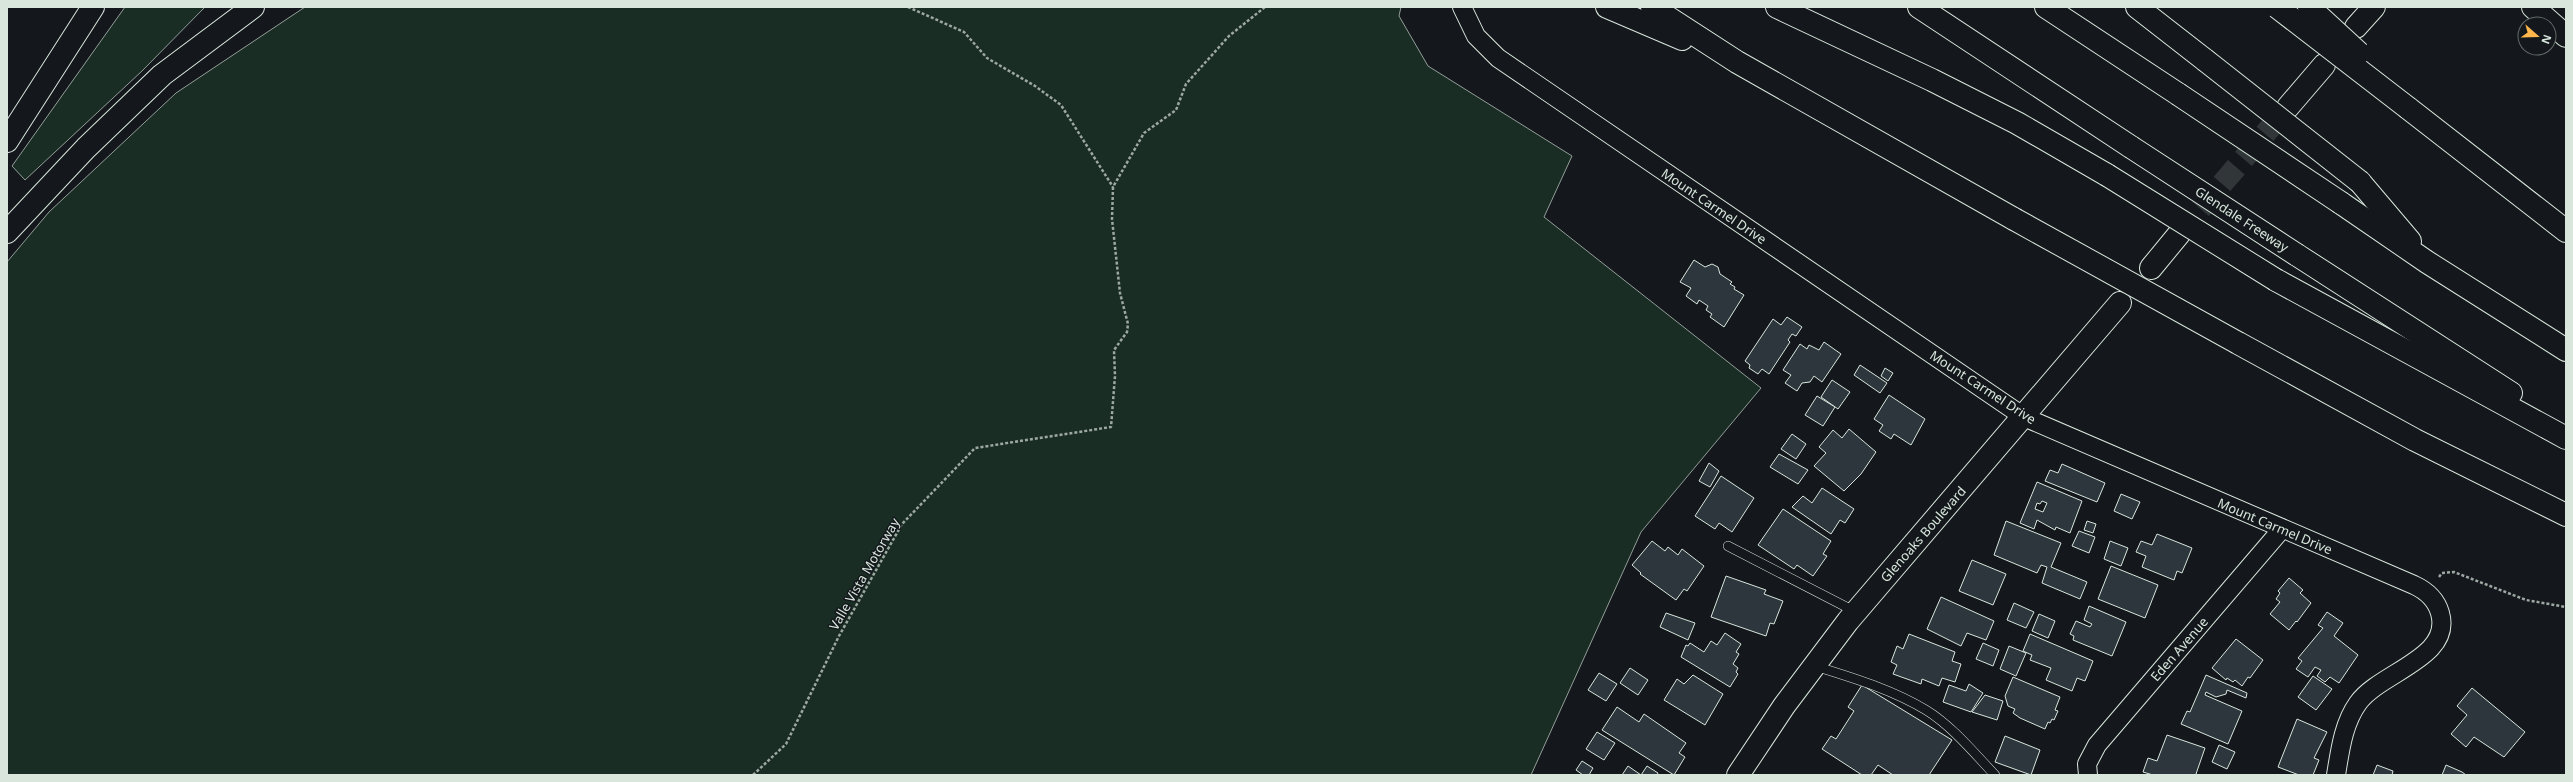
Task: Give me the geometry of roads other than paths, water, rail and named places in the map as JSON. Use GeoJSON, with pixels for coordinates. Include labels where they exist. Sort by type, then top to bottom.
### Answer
{"type":"FeatureCollection","features":[{"type":"Feature","properties":{"kind":"main road"},"geometry":{"type":"LineString","coordinates":[[7,140],[93,7]]}},
{"type":"Feature","properties":{"kind":"main road"},"geometry":{"type":"LineString","coordinates":[[7,232],[86,148],[162,75],[253,7]]}},
{"type":"Feature","properties":{"kind":"main road"},"geometry":{"type":"LineString","coordinates":[[1607,7],[1737,62]]}},
{"type":"Feature","properties":{"kind":"main road"},"geometry":{"type":"LineString","coordinates":[[1652,7],[1737,62],[2014,219],[2415,440],[2566,515]]}},
{"type":"Feature","properties":{"kind":"main road"},"geometry":{"type":"LineString","coordinates":[[1777,7],[1932,80],[2017,123],[2107,175],[2276,280],[2566,438]]}},
{"type":"Feature","properties":{"kind":"main road","name":"Glendale Freeway"},"geometry":{"type":"LineString","coordinates":[[1920,7],[2131,147],[2566,428]]}},
{"type":"Feature","properties":{"kind":"main road"},"geometry":{"type":"LineString","coordinates":[[2046,7],[2427,262],[2566,350]]}},
{"type":"Feature","properties":{"kind":"main road"},"geometry":{"type":"LineString","coordinates":[[2137,7],[2360,182],[2427,262]]}},
{"type":"Feature","properties":{"kind":"main road"},"geometry":{"type":"LineString","coordinates":[[2277,7],[2410,105]]}},
{"type":"Feature","properties":{"kind":"main road"},"geometry":{"type":"LineString","coordinates":[[2309,7],[2410,105],[2458,147],[2566,231]]}},
{"type":"Feature","properties":{"kind":"main road"},"geometry":{"type":"LineString","coordinates":[[2356,27],[2374,7]]}},
{"type":"Feature","properties":{"kind":"main road"},"geometry":{"type":"LineString","coordinates":[[2533,7],[2566,36]]}},
{"type":"Feature","properties":{"kind":"main road"},"geometry":{"type":"LineString","coordinates":[[2288,107],[2324,66]]}},
{"type":"Feature","properties":{"kind":"main road"},"geometry":{"type":"LineString","coordinates":[[2151,268],[2179,234]]}},
{"type":"Feature","properties":{"kind":"main road","name":"Glenoaks Boulevard"},"geometry":{"type":"LineString","coordinates":[[1738,775],[1784,706],[1856,612],[2120,303]]}},
{"type":"Feature","properties":{"kind":"street","name":"Mount Carmel Drive"},"geometry":{"type":"LineString","coordinates":[[1462,7],[1476,36],[1498,58],[2024,417],[2414,585],[2430,594],[2435,600],[2440,616],[2441,625],[2438,641],[2427,653],[2375,686],[2358,702],[2342,740],[2336,775]]}},
{"type":"Feature","properties":{"kind":"street","name":"Eden Avenue"},"geometry":{"type":"LineString","coordinates":[[2087,775],[2088,764],[2097,745],[2282,529]]}},
{"type":"Feature","properties":{"kind":"lane"},"geometry":{"type":"LineString","coordinates":[[1728,546],[1856,612]]}},
{"type":"Feature","properties":{"kind":"lane"},"geometry":{"type":"LineString","coordinates":[[1815,666],[1872,683],[1927,710],[1957,735],[1996,775]]}},
{"type":"Feature","properties":{"kind":"tunnel"},"geometry":{"type":"LineString","coordinates":[[2179,234],[2288,107]]}}]}
